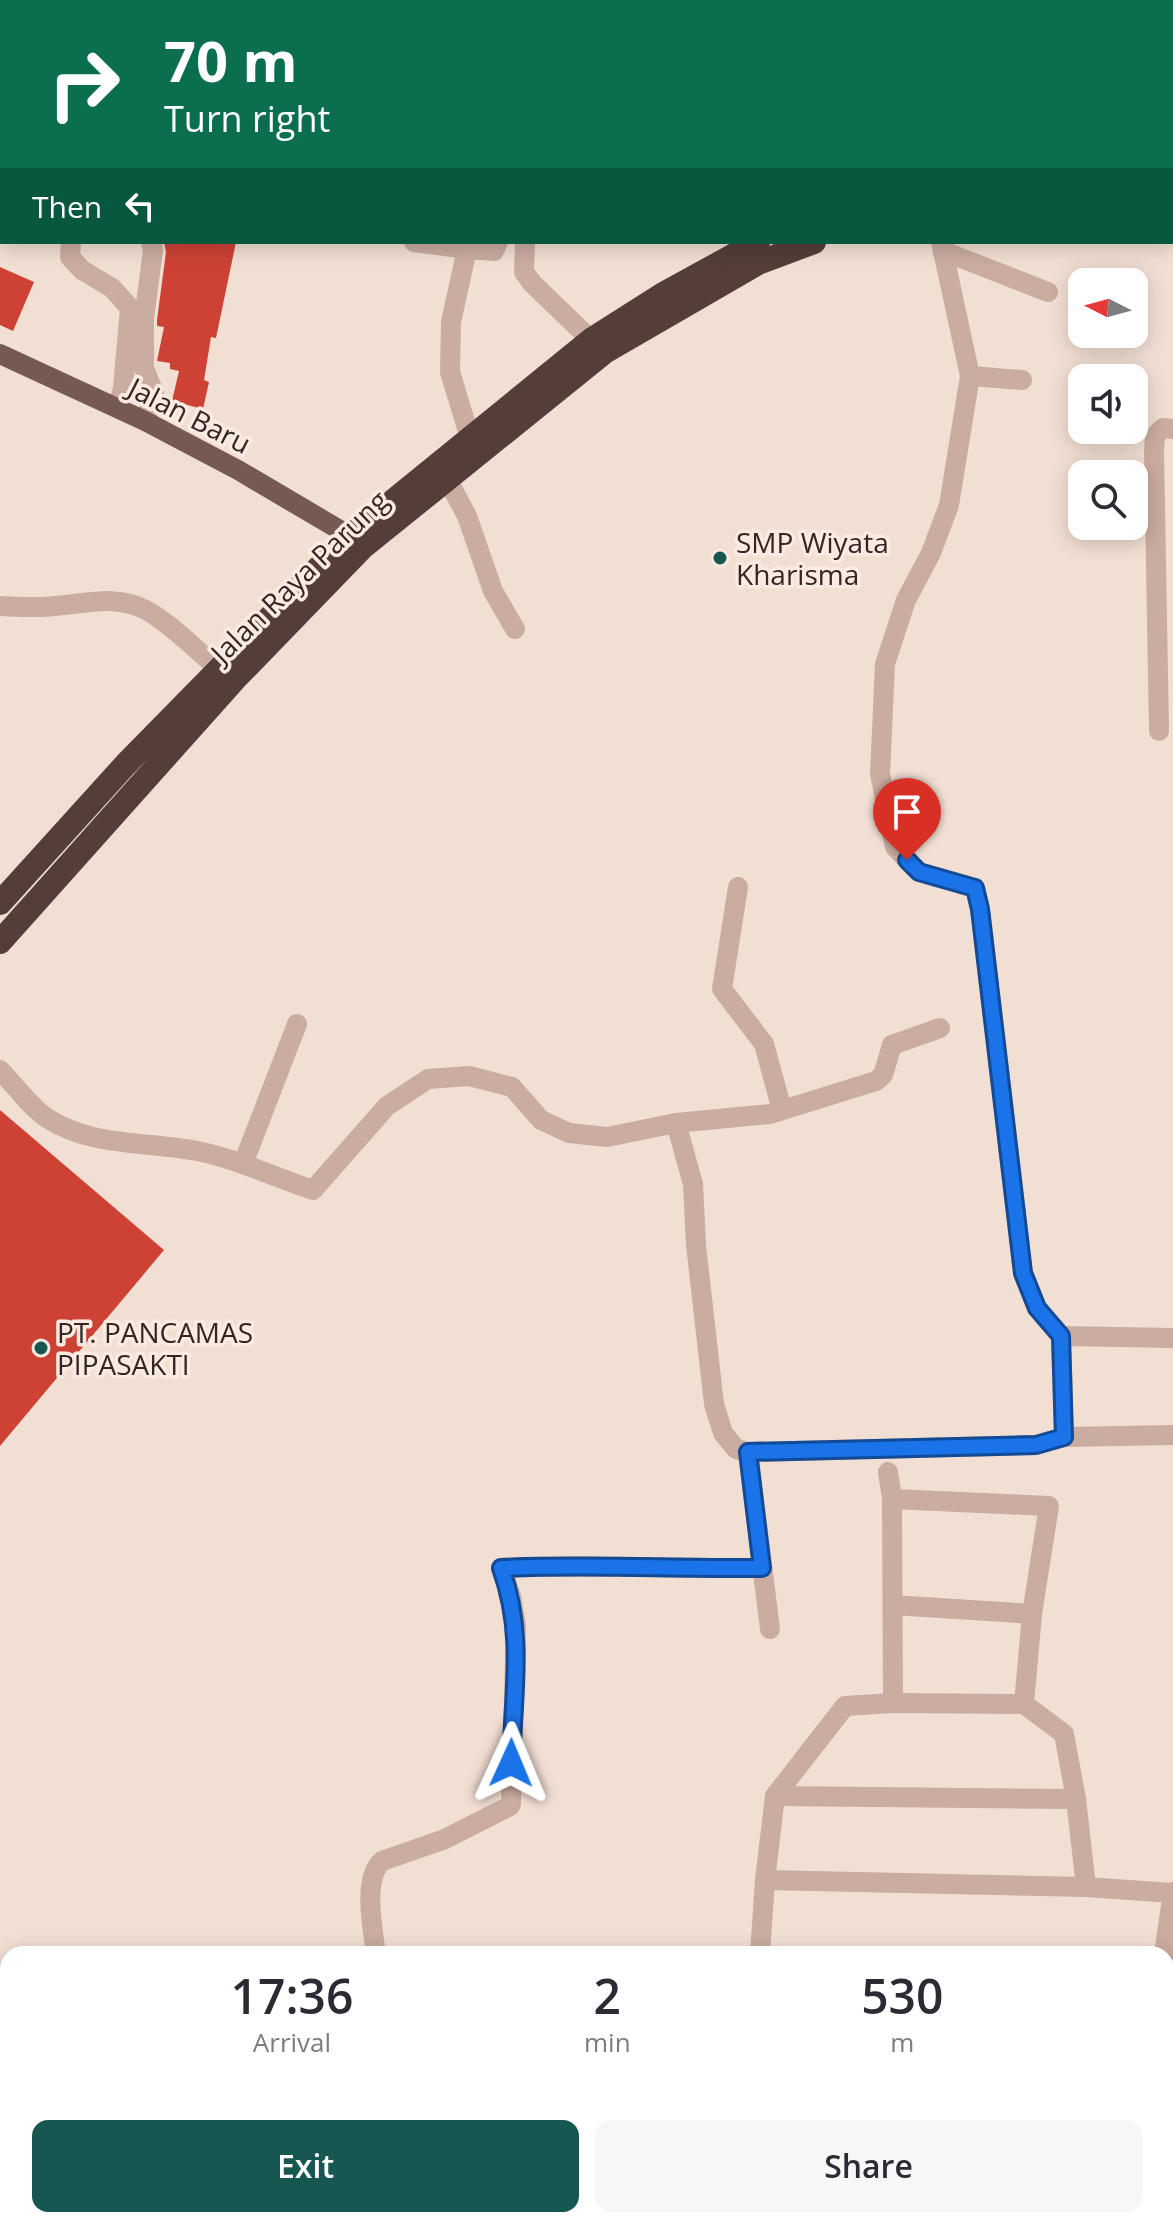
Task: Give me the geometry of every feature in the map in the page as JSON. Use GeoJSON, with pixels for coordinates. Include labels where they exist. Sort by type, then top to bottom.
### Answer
{"type":"FeatureCollection","features":[{"type":"Feature","properties":{"kind":"highway","name":"Jalan Raya Parung"},"geometry":{"type":"LineString","coordinates":[[0,903],[218,668],[350,536],[591,340],[665,293],[754,244]]}},
{"type":"Feature","properties":{"kind":"highway","name":"Jalan Raya Parung"},"geometry":{"type":"LineString","coordinates":[[0,942],[246,668],[363,547],[606,351],[758,263],[809,244]]}},
{"type":"Feature","properties":{"kind":"main road","name":"Jalan Baru"},"geometry":{"type":"LineString","coordinates":[[0,354],[145,421],[238,470],[350,536]]}},
{"type":"Feature","properties":{"kind":"street"},"geometry":{"type":"LineString","coordinates":[[71,244],[70,257],[82,270],[112,288],[130,308],[123,388],[118,408]]}},
{"type":"Feature","properties":{"kind":"street"},"geometry":{"type":"LineString","coordinates":[[145,421],[154,393],[144,368],[144,319],[152,244]]}},
{"type":"Feature","properties":{"kind":"street"},"geometry":{"type":"LineString","coordinates":[[429,244],[494,251],[497,244]]}},
{"type":"Feature","properties":{"kind":"street"},"geometry":{"type":"LineString","coordinates":[[525,244],[524,272],[591,340]]}},
{"type":"Feature","properties":{"kind":"street"},"geometry":{"type":"LineString","coordinates":[[942,246],[1048,292]]}},
{"type":"Feature","properties":{"kind":"street"},"geometry":{"type":"LineString","coordinates":[[942,246],[970,376],[949,505],[931,553],[906,600],[885,664],[880,774],[895,847],[919,872],[975,888],[1023,1273],[1037,1308],[1061,1336],[1064,1437]]}},
{"type":"Feature","properties":{"kind":"street"},"geometry":{"type":"LineString","coordinates":[[467,249],[451,322],[450,372],[470,438]]}},
{"type":"Feature","properties":{"kind":"street"},"geometry":{"type":"LineString","coordinates":[[970,376],[1022,380]]}},
{"type":"Feature","properties":{"kind":"street"},"geometry":{"type":"LineString","coordinates":[[1159,731],[1154,451],[1155,436],[1163,428],[1173,429]]}},
{"type":"Feature","properties":{"kind":"street"},"geometry":{"type":"LineString","coordinates":[[447,479],[467,516],[493,591],[515,629]]}},
{"type":"Feature","properties":{"kind":"street"},"geometry":{"type":"LineString","coordinates":[[0,606],[50,607],[84,601],[133,604],[148,611],[218,668]]}},
{"type":"Feature","properties":{"kind":"street"},"geometry":{"type":"LineString","coordinates":[[738,887],[722,989],[764,1044],[782,1110]]}},
{"type":"Feature","properties":{"kind":"street"},"geometry":{"type":"LineString","coordinates":[[243,1164],[297,1024]]}},
{"type":"Feature","properties":{"kind":"street"},"geometry":{"type":"LineString","coordinates":[[0,1070],[45,1117],[86,1136],[202,1152],[313,1190],[387,1106],[428,1079],[469,1076],[512,1087],[541,1120],[569,1133],[607,1137],[676,1123],[770,1114],[876,1081],[883,1075],[892,1045],[940,1028]]}},
{"type":"Feature","properties":{"kind":"street"},"geometry":{"type":"LineString","coordinates":[[676,1123],[693,1184],[696,1245],[714,1404],[729,1442],[736,1449],[748,1452],[1036,1445],[1064,1437],[1173,1435]]}},
{"type":"Feature","properties":{"kind":"street"},"geometry":{"type":"LineString","coordinates":[[1061,1336],[1173,1338]]}},
{"type":"Feature","properties":{"kind":"street"},"geometry":{"type":"LineString","coordinates":[[748,1452],[770,1629]]}},
{"type":"Feature","properties":{"kind":"street"},"geometry":{"type":"LineString","coordinates":[[888,1472],[892,1499],[893,1703]]}},
{"type":"Feature","properties":{"kind":"street"},"geometry":{"type":"LineString","coordinates":[[892,1499],[1049,1506],[1032,1614],[1024,1704]]}},
{"type":"Feature","properties":{"kind":"street"},"geometry":{"type":"LineString","coordinates":[[375,1946],[370,1911],[376,1867],[382,1861],[445,1839],[510,1806],[516,1626],[511,1596],[501,1568],[562,1565],[762,1568]]}},
{"type":"Feature","properties":{"kind":"street"},"geometry":{"type":"LineString","coordinates":[[893,1605],[1032,1614]]}},
{"type":"Feature","properties":{"kind":"street"},"geometry":{"type":"LineString","coordinates":[[761,1946],[775,1796],[845,1706],[893,1703],[1024,1704],[1064,1734],[1076,1799],[1086,1887]]}},
{"type":"Feature","properties":{"kind":"street"},"geometry":{"type":"LineString","coordinates":[[775,1796],[1076,1799]]}},
{"type":"Feature","properties":{"kind":"street"},"geometry":{"type":"LineString","coordinates":[[765,1880],[1086,1887],[1173,1892],[1165,1946]]}},
{"type":"Feature","properties":{"kind":"building"},"geometry":{"type":"Polygon","coordinates":[[[164,244],[236,244],[216,338],[211,337],[204,380],[209,382],[203,409],[172,401],[179,371],[170,369],[170,363],[157,361],[164,327],[157,326],[157,320],[164,244]]]}},
{"type":"Feature","properties":{"kind":"building"},"geometry":{"type":"Polygon","coordinates":[[[0,267],[34,282],[13,331],[0,325],[0,267]]]}},
{"type":"Feature","properties":{"kind":"building","name":"PT. PANCAMAS PIPASAKTI"},"geometry":{"type":"Polygon","coordinates":[[[0,1110],[164,1250],[0,1446],[0,1110]]]}},
{"type":"Feature","properties":{"kind":"place","name":"SMP Wiyata Kharisma"},"geometry":{"type":"Point","coordinates":[720,558]}},
{"type":"Feature","properties":{"kind":"place","name":"PT. PANCAMAS PIPASAKTI"},"geometry":{"type":"Point","coordinates":[41,1348]}},
{"type":"Feature","properties":{"kind":"route"},"geometry":{"type":"LineString","coordinates":[[511,1763],[516,1626],[511,1596],[501,1568],[562,1565],[762,1568],[748,1452],[1036,1445],[1064,1437],[1061,1336],[1037,1308],[1023,1273],[975,888],[919,872],[907,860]]}}]}
